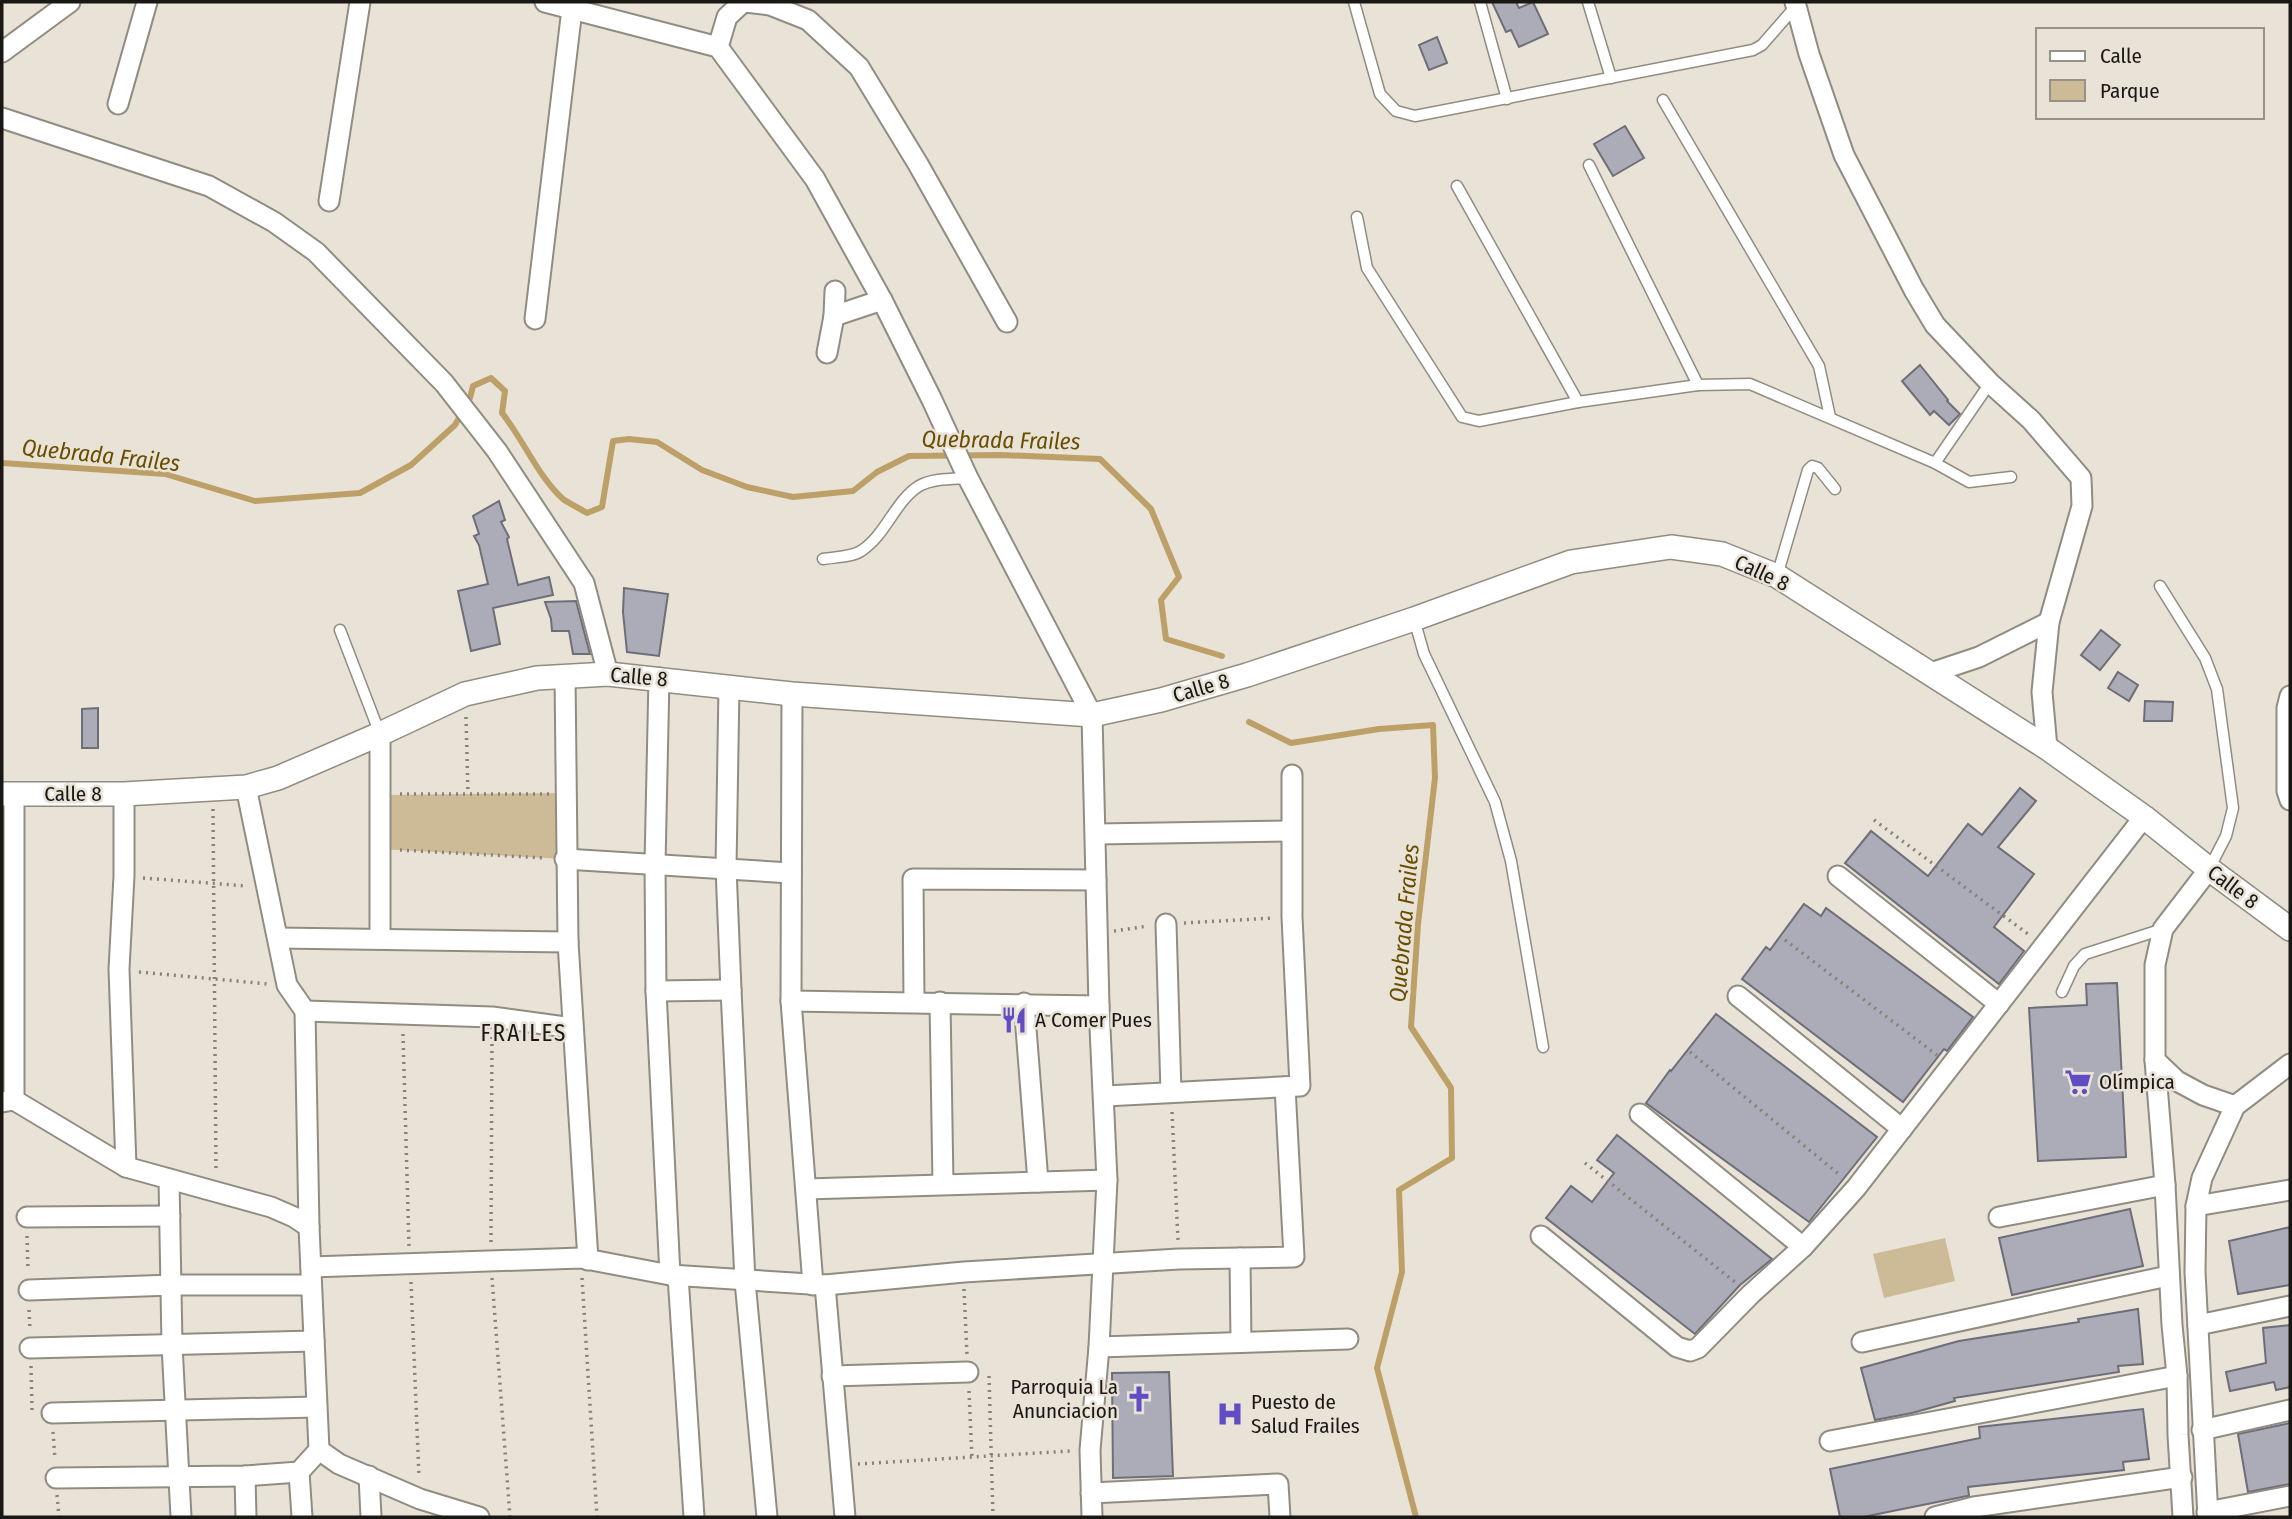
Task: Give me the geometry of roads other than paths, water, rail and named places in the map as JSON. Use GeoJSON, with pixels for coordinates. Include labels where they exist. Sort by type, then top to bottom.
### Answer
{"type":"FeatureCollection","features":[{"type":"Feature","properties":{"kind":"street"},"geometry":{"type":"LineString","coordinates":[[2,52],[70,2]]}},
{"type":"Feature","properties":{"kind":"street"},"geometry":{"type":"LineString","coordinates":[[118,104],[147,2]]}},
{"type":"Feature","properties":{"kind":"street"},"geometry":{"type":"LineString","coordinates":[[329,201],[360,2]]}},
{"type":"Feature","properties":{"kind":"street"},"geometry":{"type":"LineString","coordinates":[[545,2],[718,47],[815,179],[882,300],[966,472],[1092,715],[1099,1006],[1107,1180],[1099,1347],[1090,1450],[1092,1517]]}},
{"type":"Feature","properties":{"kind":"street"},"geometry":{"type":"LineString","coordinates":[[718,47],[727,18],[744,2],[770,5],[808,20],[859,67],[918,164],[1007,322]]}},
{"type":"Feature","properties":{"kind":"street"},"geometry":{"type":"LineString","coordinates":[[1796,4],[1844,155],[1935,325],[1990,383],[2031,420],[2081,478],[2082,506],[2049,622],[2042,692],[2047,748]]}},
{"type":"Feature","properties":{"kind":"street"},"geometry":{"type":"LineString","coordinates":[[535,319],[572,9]]}},
{"type":"Feature","properties":{"kind":"street"},"geometry":{"type":"LineString","coordinates":[[2,118],[209,186],[274,222],[316,252],[444,383],[497,451],[584,583],[608,674]]}},
{"type":"Feature","properties":{"kind":"street"},"geometry":{"type":"LineString","coordinates":[[827,353],[834,316],[835,291]]}},
{"type":"Feature","properties":{"kind":"street"},"geometry":{"type":"LineString","coordinates":[[834,316],[882,300]]}},
{"type":"Feature","properties":{"kind":"street","name":"Calle 8"},"geometry":{"type":"LineString","coordinates":[[8,794],[124,794],[246,787],[278,778],[465,694],[537,678],[608,674],[792,694],[1092,715],[1161,700],[1235,678],[1414,619],[1572,562],[1671,547],[1722,554],[1777,576],[2047,748],[2144,817],[2290,929]]}},
{"type":"Feature","properties":{"kind":"street"},"geometry":{"type":"LineString","coordinates":[[1931,673],[1979,657],[2049,622]]}},
{"type":"Feature","properties":{"kind":"street"},"geometry":{"type":"LineString","coordinates":[[565,676],[565,859],[585,1259]]}},
{"type":"Feature","properties":{"kind":"street"},"geometry":{"type":"LineString","coordinates":[[659,678],[655,864],[656,991],[674,1276],[694,1517]]}},
{"type":"Feature","properties":{"kind":"street"},"geometry":{"type":"LineString","coordinates":[[729,687],[726,867],[731,990],[745,1281],[767,1517]]}},
{"type":"Feature","properties":{"kind":"street"},"geometry":{"type":"LineString","coordinates":[[792,694],[791,1001],[806,1189],[832,1376],[845,1517]]}},
{"type":"Feature","properties":{"kind":"street"},"geometry":{"type":"LineString","coordinates":[[2290,696],[2287,708],[2287,791],[2290,800]]}},
{"type":"Feature","properties":{"kind":"street"},"geometry":{"type":"LineString","coordinates":[[380,734],[380,939]]}},
{"type":"Feature","properties":{"kind":"street"},"geometry":{"type":"LineString","coordinates":[[1105,1096],[1300,1086],[1292,917],[1292,775]]}},
{"type":"Feature","properties":{"kind":"street"},"geometry":{"type":"LineString","coordinates":[[56,1478],[245,1476],[299,1472],[319,1450],[309,1227],[305,1011],[287,985],[246,787]]}},
{"type":"Feature","properties":{"kind":"street"},"geometry":{"type":"LineString","coordinates":[[8,794],[8,1101],[126,1167],[271,1207],[309,1227]]}},
{"type":"Feature","properties":{"kind":"street"},"geometry":{"type":"LineString","coordinates":[[124,794],[124,876],[119,970],[126,1167]]}},
{"type":"Feature","properties":{"kind":"street"},"geometry":{"type":"LineString","coordinates":[[1541,1236],[1677,1347],[1690,1352],[1698,1348],[1751,1294],[1803,1247],[1856,1188],[2144,817]]}},
{"type":"Feature","properties":{"kind":"street"},"geometry":{"type":"LineString","coordinates":[[1096,834],[1291,831]]}},
{"type":"Feature","properties":{"kind":"street"},"geometry":{"type":"LineString","coordinates":[[565,859],[792,873]]}},
{"type":"Feature","properties":{"kind":"street"},"geometry":{"type":"LineString","coordinates":[[2183,1517],[2177,1376],[2155,1060],[2155,965],[2163,929],[2209,869]]}},
{"type":"Feature","properties":{"kind":"street"},"geometry":{"type":"LineString","coordinates":[[1838,876],[1999,1004]]}},
{"type":"Feature","properties":{"kind":"street"},"geometry":{"type":"LineString","coordinates":[[914,1002],[913,879],[1096,880]]}},
{"type":"Feature","properties":{"kind":"street"},"geometry":{"type":"LineString","coordinates":[[1166,924],[1171,1092]]}},
{"type":"Feature","properties":{"kind":"street"},"geometry":{"type":"LineString","coordinates":[[278,938],[568,942]]}},
{"type":"Feature","properties":{"kind":"street"},"geometry":{"type":"LineString","coordinates":[[656,991],[731,990]]}},
{"type":"Feature","properties":{"kind":"street"},"geometry":{"type":"LineString","coordinates":[[1738,996],[1902,1129]]}},
{"type":"Feature","properties":{"kind":"street"},"geometry":{"type":"LineString","coordinates":[[791,1001],[1099,1006]]}},
{"type":"Feature","properties":{"kind":"street"},"geometry":{"type":"LineString","coordinates":[[940,1002],[943,1184]]}},
{"type":"Feature","properties":{"kind":"street"},"geometry":{"type":"LineString","coordinates":[[1024,1003],[1038,1182]]}},
{"type":"Feature","properties":{"kind":"street"},"geometry":{"type":"LineString","coordinates":[[305,1011],[492,1017],[573,1028]]}},
{"type":"Feature","properties":{"kind":"street"},"geometry":{"type":"LineString","coordinates":[[2155,1060],[2177,1080],[2203,1095],[2235,1106]]}},
{"type":"Feature","properties":{"kind":"street"},"geometry":{"type":"LineString","coordinates":[[2290,1064],[2235,1106],[2202,1178],[2196,1206],[2195,1272],[2208,1515],[2290,1496]]}},
{"type":"Feature","properties":{"kind":"street"},"geometry":{"type":"LineString","coordinates":[[29,1290],[173,1285],[585,1259],[674,1276],[819,1285],[1104,1263],[1294,1257],[1285,1087]]}},
{"type":"Feature","properties":{"kind":"street"},"geometry":{"type":"LineString","coordinates":[[1640,1114],[1803,1247]]}},
{"type":"Feature","properties":{"kind":"street"},"geometry":{"type":"LineString","coordinates":[[169,1179],[172,1345],[181,1517]]}},
{"type":"Feature","properties":{"kind":"street"},"geometry":{"type":"LineString","coordinates":[[806,1189],[1107,1180]]}},
{"type":"Feature","properties":{"kind":"street"},"geometry":{"type":"LineString","coordinates":[[1999,1217],[2165,1185]]}},
{"type":"Feature","properties":{"kind":"street"},"geometry":{"type":"LineString","coordinates":[[2196,1206],[2290,1190]]}},
{"type":"Feature","properties":{"kind":"street"},"geometry":{"type":"LineString","coordinates":[[27,1217],[170,1216]]}},
{"type":"Feature","properties":{"kind":"street"},"geometry":{"type":"LineString","coordinates":[[1240,1258],[1241,1342]]}},
{"type":"Feature","properties":{"kind":"street"},"geometry":{"type":"LineString","coordinates":[[1862,1342],[2168,1276]]}},
{"type":"Feature","properties":{"kind":"street"},"geometry":{"type":"LineString","coordinates":[[2198,1325],[2290,1306]]}},
{"type":"Feature","properties":{"kind":"street"},"geometry":{"type":"LineString","coordinates":[[1099,1347],[1348,1339]]}},
{"type":"Feature","properties":{"kind":"street"},"geometry":{"type":"LineString","coordinates":[[30,1348],[314,1341]]}},
{"type":"Feature","properties":{"kind":"street"},"geometry":{"type":"LineString","coordinates":[[832,1376],[968,1372]]}},
{"type":"Feature","properties":{"kind":"street"},"geometry":{"type":"LineString","coordinates":[[1830,1441],[2177,1376]]}},
{"type":"Feature","properties":{"kind":"street"},"geometry":{"type":"LineString","coordinates":[[52,1413],[316,1408]]}},
{"type":"Feature","properties":{"kind":"street"},"geometry":{"type":"LineString","coordinates":[[2202,1430],[2290,1410]]}},
{"type":"Feature","properties":{"kind":"street"},"geometry":{"type":"LineString","coordinates":[[319,1450],[339,1464],[438,1511],[479,1517]]}},
{"type":"Feature","properties":{"kind":"street"},"geometry":{"type":"LineString","coordinates":[[299,1472],[302,1517]]}},
{"type":"Feature","properties":{"kind":"street"},"geometry":{"type":"LineString","coordinates":[[245,1476],[246,1517]]}},
{"type":"Feature","properties":{"kind":"street"},"geometry":{"type":"LineString","coordinates":[[369,1476],[371,1517]]}},
{"type":"Feature","properties":{"kind":"street"},"geometry":{"type":"LineString","coordinates":[[1935,1517],[1974,1507],[2182,1476]]}},
{"type":"Feature","properties":{"kind":"street"},"geometry":{"type":"LineString","coordinates":[[1091,1493],[1278,1484],[1280,1517]]}},
{"type":"Feature","properties":{"kind":"lane"},"geometry":{"type":"LineString","coordinates":[[1354,2],[1380,94],[1396,111],[1415,116],[1753,50],[1762,45],[1796,4]]}},
{"type":"Feature","properties":{"kind":"lane"},"geometry":{"type":"LineString","coordinates":[[1480,2],[1507,99]]}},
{"type":"Feature","properties":{"kind":"lane"},"geometry":{"type":"LineString","coordinates":[[1588,2],[1611,78]]}},
{"type":"Feature","properties":{"kind":"lane"},"geometry":{"type":"LineString","coordinates":[[1663,100],[1819,366],[1830,417]]}},
{"type":"Feature","properties":{"kind":"lane"},"geometry":{"type":"LineString","coordinates":[[1589,165],[1698,386]]}},
{"type":"Feature","properties":{"kind":"lane"},"geometry":{"type":"LineString","coordinates":[[1457,186],[1578,402]]}},
{"type":"Feature","properties":{"kind":"lane"},"geometry":{"type":"LineString","coordinates":[[1357,218],[1367,268],[1462,417],[1479,421],[1578,402],[1698,386],[1750,384],[1935,463],[1969,482],[2011,477]]}},
{"type":"Feature","properties":{"kind":"lane"},"geometry":{"type":"LineString","coordinates":[[1935,463],[1990,383]]}},
{"type":"Feature","properties":{"kind":"lane"},"geometry":{"type":"LineString","coordinates":[[1777,576],[1808,470],[1812,467],[1818,468],[1835,489]]}},
{"type":"Feature","properties":{"kind":"lane"},"geometry":{"type":"LineString","coordinates":[[824,559],[859,553],[877,537],[899,506],[920,485],[966,472]]}},
{"type":"Feature","properties":{"kind":"lane"},"geometry":{"type":"LineString","coordinates":[[2160,586],[2205,658],[2217,689],[2233,808],[2226,836],[2209,869]]}},
{"type":"Feature","properties":{"kind":"lane"},"geometry":{"type":"LineString","coordinates":[[1414,619],[1424,654],[1495,802],[1511,862],[1543,1048]]}},
{"type":"Feature","properties":{"kind":"lane"},"geometry":{"type":"LineString","coordinates":[[340,630],[380,734]]}},
{"type":"Feature","properties":{"kind":"lane"},"geometry":{"type":"LineString","coordinates":[[2062,992],[2074,966],[2085,954],[2163,929]]}},
{"type":"Feature","properties":{"kind":"waterway","name":"Quebrada Frailes"},"geometry":{"type":"LineString","coordinates":[[2,463],[165,474],[255,501],[360,493],[411,465],[455,425],[470,398],[473,386],[491,378],[505,391],[502,413],[546,480],[563,499],[587,513],[602,507],[613,441],[629,439],[657,442],[702,470],[747,487],[793,497],[853,491],[877,472],[909,456],[1001,455],[1100,459],[1151,509],[1179,577],[1161,600],[1166,639],[1222,656]]}},
{"type":"Feature","properties":{"kind":"waterway","name":"Quebrada Frailes"},"geometry":{"type":"LineString","coordinates":[[1249,722],[1291,743],[1379,729],[1433,725],[1435,778],[1418,924],[1411,1027],[1451,1088],[1452,1158],[1399,1190],[1402,1272],[1377,1368],[1416,1517]]}},
{"type":"Feature","properties":{"kind":"place","name":"A Comer Pues"},"geometry":{"type":"Point","coordinates":[1014,1020]}},
{"type":"Feature","properties":{"kind":"place","name":"Olímpica"},"geometry":{"type":"Point","coordinates":[2078,1082]}},
{"type":"Feature","properties":{"kind":"place","name":"Parroquia La Anunciacion"},"geometry":{"type":"Point","coordinates":[1139,1399]}},
{"type":"Feature","properties":{"kind":"place","name":"Puesto de Salud Frailes"},"geometry":{"type":"Point","coordinates":[1230,1414]}},
{"type":"Feature","properties":{"kind":"district","name":"FRAILES"},"geometry":{"type":"Point","coordinates":[524,1033]}}]}
